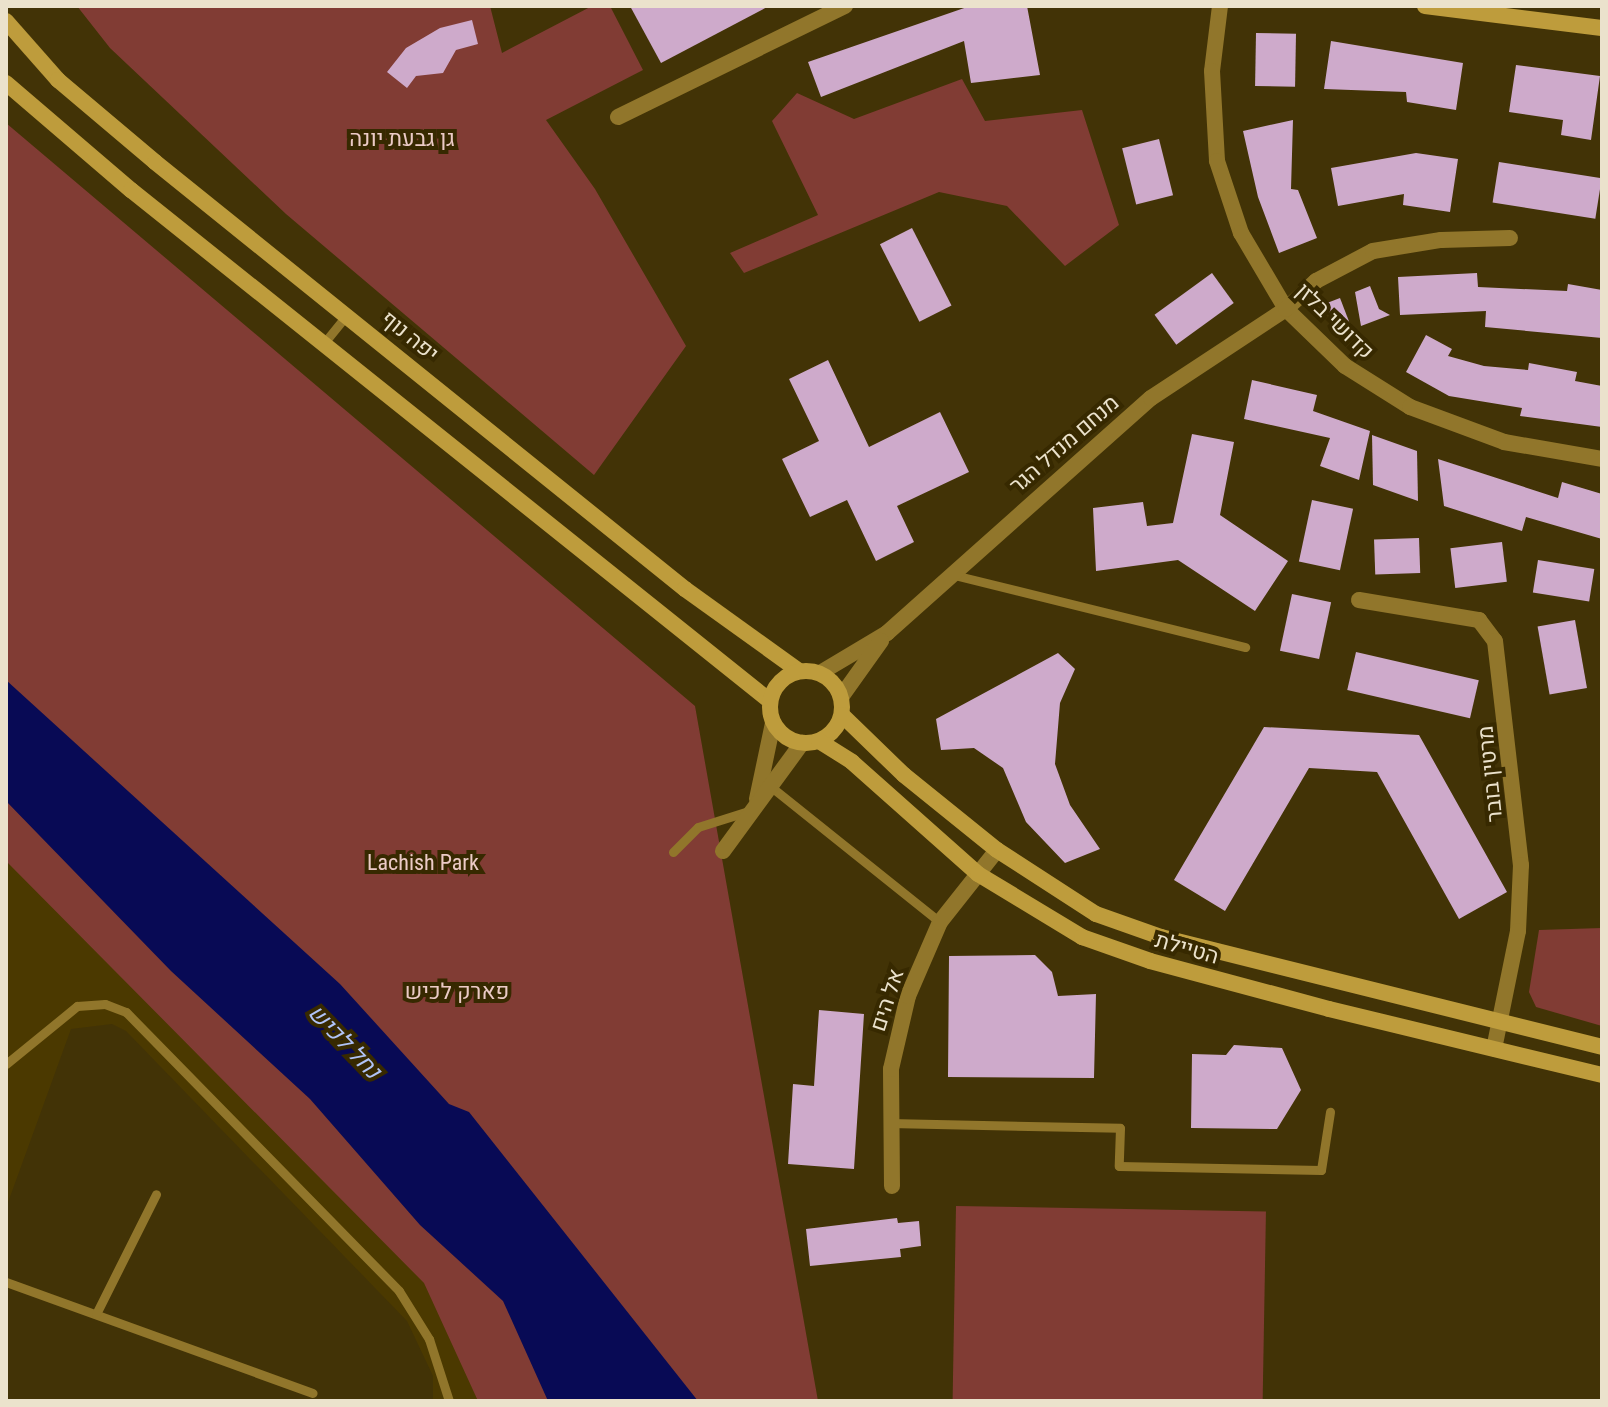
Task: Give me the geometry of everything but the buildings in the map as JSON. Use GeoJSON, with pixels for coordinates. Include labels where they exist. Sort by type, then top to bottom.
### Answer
{"type":"FeatureCollection","features":[{"type":"Feature","properties":{"kind":"main road"},"geometry":{"type":"LineString","coordinates":[[1425,6],[1602,28]]}},
{"type":"Feature","properties":{"kind":"main road","name":"יפה נוף"},"geometry":{"type":"LineString","coordinates":[[6,21],[58,80],[685,589],[799,671]]}},
{"type":"Feature","properties":{"kind":"main road"},"geometry":{"type":"LineString","coordinates":[[6,83],[770,701]]}},
{"type":"Feature","properties":{"kind":"main road"},"geometry":{"type":"LineString","coordinates":[[799,671],[820,673],[841,697],[842,715],[833,732],[819,741],[802,743],[785,737],[773,723],[770,701],[780,682],[799,671]]}},
{"type":"Feature","properties":{"kind":"main road","name":"הטיילת"},"geometry":{"type":"LineString","coordinates":[[842,715],[904,775],[997,850],[1067,897],[1127,927],[1602,1047]]}},
{"type":"Feature","properties":{"kind":"main road","name":"הטיילת"},"geometry":{"type":"LineString","coordinates":[[819,741],[852,762],[978,874],[1053,922],[1112,949],[1602,1075]]}},
{"type":"Feature","properties":{"kind":"street"},"geometry":{"type":"LineString","coordinates":[[618,117],[845,6]]}},
{"type":"Feature","properties":{"kind":"street","name":"קדושי בלזן"},"geometry":{"type":"LineString","coordinates":[[1220,6],[1212,71],[1217,161],[1241,233],[1286,309],[1345,366],[1410,407],[1504,442],[1602,459]]}},
{"type":"Feature","properties":{"kind":"street","name":"מנחם מנדל הגר"},"geometry":{"type":"LineString","coordinates":[[887,633],[1151,398],[1286,309],[1316,281],[1373,251],[1441,240],[1510,238]]}},
{"type":"Feature","properties":{"kind":"street","name":"מרטין בובר"},"geometry":{"type":"LineString","coordinates":[[1359,600],[1479,620],[1495,641],[1521,865],[1518,931],[1494,1049]]}},
{"type":"Feature","properties":{"kind":"street"},"geometry":{"type":"LineString","coordinates":[[820,673],[887,633]]}},
{"type":"Feature","properties":{"kind":"street"},"geometry":{"type":"LineString","coordinates":[[841,697],[887,633]]}},
{"type":"Feature","properties":{"kind":"street"},"geometry":{"type":"LineString","coordinates":[[754,809],[773,723]]}},
{"type":"Feature","properties":{"kind":"street"},"geometry":{"type":"LineString","coordinates":[[723,851],[802,743]]}},
{"type":"Feature","properties":{"kind":"street","name":"אל הים"},"geometry":{"type":"LineString","coordinates":[[892,1186],[889,1123],[899,1030],[940,922],[997,850]]}},
{"type":"Feature","properties":{"kind":"lane"},"geometry":{"type":"LineString","coordinates":[[324,343],[348,313]]}},
{"type":"Feature","properties":{"kind":"lane"},"geometry":{"type":"LineString","coordinates":[[951,574],[1245,647]]}},
{"type":"Feature","properties":{"kind":"lane"},"geometry":{"type":"LineString","coordinates":[[770,786],[940,922]]}},
{"type":"Feature","properties":{"kind":"lane"},"geometry":{"type":"LineString","coordinates":[[673,852],[698,827],[754,809]]}},
{"type":"Feature","properties":{"kind":"lane"},"geometry":{"type":"LineString","coordinates":[[6,1064],[77,1006],[105,1004],[126,1012],[399,1291],[429,1339],[449,1401]]}},
{"type":"Feature","properties":{"kind":"lane"},"geometry":{"type":"LineString","coordinates":[[889,1123],[1120,1128],[1119,1166],[1321,1170],[1330,1112]]}},
{"type":"Feature","properties":{"kind":"lane"},"geometry":{"type":"LineString","coordinates":[[96,1314],[156,1194]]}},
{"type":"Feature","properties":{"kind":"lane"},"geometry":{"type":"LineString","coordinates":[[6,1282],[313,1393]]}},
{"type":"Feature","properties":{"kind":"shaded area"},"geometry":{"type":"Polygon","coordinates":[[[6,828],[276,1082],[518,1401],[433,1401],[433,1376],[407,1321],[126,1031],[112,1024],[71,1029],[6,1208],[6,828]]]}},
{"type":"Feature","properties":{"kind":"green space","name":"גן גבעת יונה"},"geometry":{"type":"Polygon","coordinates":[[[77,6],[490,6],[502,53],[592,6],[610,6],[643,70],[546,120],[595,189],[686,346],[594,475],[286,214],[110,48],[77,6]]]}},
{"type":"Feature","properties":{"kind":"green space"},"geometry":{"type":"Polygon","coordinates":[[[962,79],[985,121],[1082,110],[1119,225],[1065,266],[1007,206],[939,192],[744,273],[730,253],[818,215],[772,121],[797,93],[854,119],[962,79]]]}},
{"type":"Feature","properties":{"kind":"green space","name":"Lachish Park"},"geometry":{"type":"Polygon","coordinates":[[[6,123],[695,706],[818,1401],[478,1401],[424,1283],[6,861],[6,123]]]}},
{"type":"Feature","properties":{"kind":"green space"},"geometry":{"type":"Polygon","coordinates":[[[1602,928],[1602,1026],[1536,1007],[1529,992],[1539,930],[1602,928]]]}},
{"type":"Feature","properties":{"kind":"green space"},"geometry":{"type":"Polygon","coordinates":[[[956,1206],[1266,1211],[1263,1401],[953,1399],[956,1206]]]}},
{"type":"Feature","properties":{"kind":"water","name":"נחל לכיש"},"geometry":{"type":"Polygon","coordinates":[[[6,680],[340,984],[449,1104],[469,1112],[698,1401],[548,1401],[503,1301],[420,1225],[310,1099],[171,971],[6,801],[6,680]]]}},
{"type":"Feature","properties":{"kind":"park label","name":"פארק לכיש"},"geometry":{"type":"Point","coordinates":[457,992]}}]}
